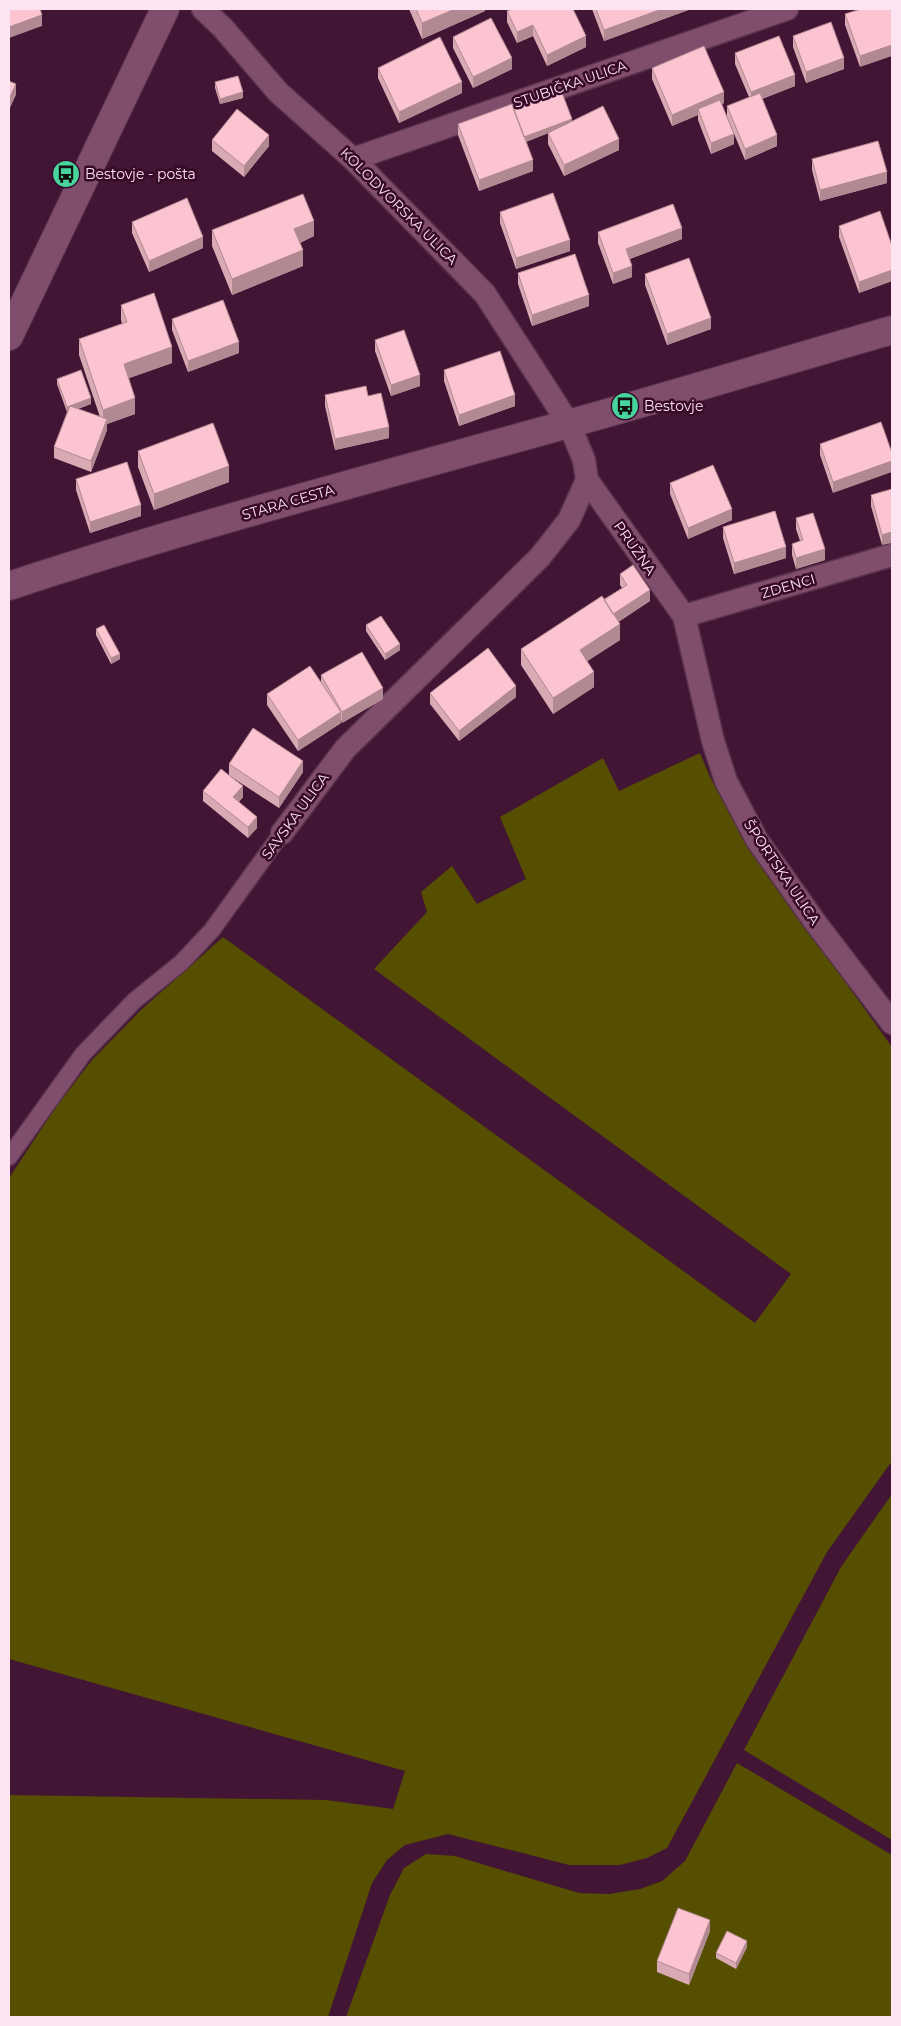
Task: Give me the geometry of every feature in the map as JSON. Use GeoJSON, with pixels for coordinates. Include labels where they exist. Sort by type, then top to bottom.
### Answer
{"type":"FeatureCollection","features":[{"type":"Feature","properties":{"kind":"main road"},"geometry":{"type":"LineString","coordinates":[[9,336],[165,9]]}},
{"type":"Feature","properties":{"kind":"main road","name":"STARA CESTA"},"geometry":{"type":"LineString","coordinates":[[9,586],[103,555],[569,424],[892,330]]}},
{"type":"Feature","properties":{"kind":"street","name":"KOLODVORSKA ULICA"},"geometry":{"type":"LineString","coordinates":[[203,9],[223,28],[278,92],[353,159],[485,294],[569,424],[584,460],[587,480]]}},
{"type":"Feature","properties":{"kind":"street","name":"STUBIČKA ULICA"},"geometry":{"type":"LineString","coordinates":[[353,159],[787,9]]}},
{"type":"Feature","properties":{"kind":"street","name":"PRUŽNA"},"geometry":{"type":"LineString","coordinates":[[587,480],[684,616]]}},
{"type":"Feature","properties":{"kind":"street","name":"SAVSKA ULICA"},"geometry":{"type":"LineString","coordinates":[[9,1157],[83,1054],[134,1001],[182,962],[212,930],[345,749],[470,623],[540,557],[569,520],[587,480]]}},
{"type":"Feature","properties":{"kind":"street","name":"ZDENCI"},"geometry":{"type":"LineString","coordinates":[[684,616],[892,555]]}},
{"type":"Feature","properties":{"kind":"street","name":"ŠPORTSKA ULICA"},"geometry":{"type":"LineString","coordinates":[[684,616],[713,741],[726,781],[757,840],[815,922],[892,1023]]}},
{"type":"Feature","properties":{"kind":"shaded area"},"geometry":{"type":"Polygon","coordinates":[[[700,753],[710,777],[748,847],[892,1047],[892,1461],[827,1552],[667,1848],[647,1858],[620,1865],[569,1865],[448,1834],[405,1845],[387,1860],[372,1883],[328,2017],[9,2017],[9,1795],[326,1800],[393,1809],[405,1771],[9,1659],[9,1178],[56,1107],[92,1060],[141,1010],[223,937],[755,1323],[791,1274],[374,969],[427,912],[421,892],[452,866],[477,904],[526,879],[500,817],[603,758],[619,791],[700,753]]]}},
{"type":"Feature","properties":{"kind":"shaded area"},"geometry":{"type":"Polygon","coordinates":[[[892,1494],[892,1840],[744,1750],[841,1567],[892,1494]]]}},
{"type":"Feature","properties":{"kind":"shaded area"},"geometry":{"type":"Polygon","coordinates":[[[737,1763],[892,1855],[892,2017],[346,2017],[390,1895],[404,1868],[426,1854],[455,1856],[579,1893],[609,1894],[640,1889],[662,1881],[685,1861],[737,1763]]]}},
{"type":"Feature","properties":{"kind":"building"},"geometry":{"type":"Polygon","coordinates":[[[9,9],[40,9],[42,15],[9,27],[9,9]]]}},
{"type":"Feature","properties":{"kind":"building"},"geometry":{"type":"Polygon","coordinates":[[[416,9],[455,9],[422,23],[416,9]]]}},
{"type":"Feature","properties":{"kind":"building"},"geometry":{"type":"Polygon","coordinates":[[[513,9],[573,9],[586,36],[547,55],[533,25],[517,32],[507,11],[513,9]]]}},
{"type":"Feature","properties":{"kind":"building"},"geometry":{"type":"Polygon","coordinates":[[[596,9],[662,9],[604,30],[596,9]]]}},
{"type":"Feature","properties":{"kind":"building"},"geometry":{"type":"Polygon","coordinates":[[[861,9],[892,9],[892,45],[860,56],[845,14],[861,9]]]}},
{"type":"Feature","properties":{"kind":"building"},"geometry":{"type":"Polygon","coordinates":[[[491,18],[512,58],[473,77],[453,37],[491,18]]]}},
{"type":"Feature","properties":{"kind":"building"},"geometry":{"type":"Polygon","coordinates":[[[831,22],[844,58],[806,72],[793,36],[831,22]]]}},
{"type":"Feature","properties":{"kind":"building"},"geometry":{"type":"Polygon","coordinates":[[[779,36],[795,75],[751,92],[735,53],[779,36]]]}},
{"type":"Feature","properties":{"kind":"building"},"geometry":{"type":"Polygon","coordinates":[[[440,37],[462,82],[399,112],[378,68],[440,37]]]}},
{"type":"Feature","properties":{"kind":"building"},"geometry":{"type":"Polygon","coordinates":[[[704,46],[724,92],[672,115],[652,68],[704,46]]]}},
{"type":"Feature","properties":{"kind":"building"},"geometry":{"type":"Polygon","coordinates":[[[238,76],[243,92],[220,99],[215,82],[238,76]]]}},
{"type":"Feature","properties":{"kind":"building"},"geometry":{"type":"Polygon","coordinates":[[[9,81],[16,84],[9,99],[9,81]]]}},
{"type":"Feature","properties":{"kind":"building"},"geometry":{"type":"Polygon","coordinates":[[[561,90],[572,119],[524,137],[513,108],[561,90]]]}},
{"type":"Feature","properties":{"kind":"building"},"geometry":{"type":"Polygon","coordinates":[[[760,93],[777,135],[745,149],[727,106],[760,93]]]}},
{"type":"Feature","properties":{"kind":"building"},"geometry":{"type":"Polygon","coordinates":[[[720,100],[734,134],[711,143],[698,109],[720,100]]]}},
{"type":"Feature","properties":{"kind":"building"},"geometry":{"type":"Polygon","coordinates":[[[512,104],[533,160],[479,180],[458,124],[512,104]]]}},
{"type":"Feature","properties":{"kind":"building"},"geometry":{"type":"Polygon","coordinates":[[[603,106],[619,139],[564,165],[548,133],[603,106]]]}},
{"type":"Feature","properties":{"kind":"building"},"geometry":{"type":"Polygon","coordinates":[[[237,109],[269,135],[244,166],[212,140],[237,109]]]}},
{"type":"Feature","properties":{"kind":"building"},"geometry":{"type":"Polygon","coordinates":[[[878,141],[887,172],[820,190],[812,159],[878,141]]]}},
{"type":"Feature","properties":{"kind":"building"},"geometry":{"type":"Polygon","coordinates":[[[553,193],[570,240],[516,258],[500,212],[553,193]]]}},
{"type":"Feature","properties":{"kind":"building"},"geometry":{"type":"Polygon","coordinates":[[[303,194],[314,221],[294,229],[303,250],[232,279],[212,230],[303,194]]]}},
{"type":"Feature","properties":{"kind":"building"},"geometry":{"type":"Polygon","coordinates":[[[187,198],[203,237],[149,261],[132,222],[187,198]]]}},
{"type":"Feature","properties":{"kind":"building"},"geometry":{"type":"Polygon","coordinates":[[[673,204],[682,228],[626,249],[632,266],[613,273],[598,232],[673,204]]]}},
{"type":"Feature","properties":{"kind":"building"},"geometry":{"type":"Polygon","coordinates":[[[880,211],[892,246],[892,270],[859,282],[839,226],[880,211]]]}},
{"type":"Feature","properties":{"kind":"building"},"geometry":{"type":"Polygon","coordinates":[[[575,254],[589,295],[532,315],[518,273],[575,254]]]}},
{"type":"Feature","properties":{"kind":"building"},"geometry":{"type":"Polygon","coordinates":[[[689,258],[711,318],[667,334],[645,274],[689,258]]]}},
{"type":"Feature","properties":{"kind":"building"},"geometry":{"type":"Polygon","coordinates":[[[154,293],[172,347],[124,364],[135,398],[103,410],[79,339],[127,322],[121,305],[154,293]]]}},
{"type":"Feature","properties":{"kind":"building"},"geometry":{"type":"Polygon","coordinates":[[[223,300],[239,342],[188,361],[172,319],[223,300]]]}},
{"type":"Feature","properties":{"kind":"building"},"geometry":{"type":"Polygon","coordinates":[[[404,330],[420,375],[391,385],[375,340],[404,330]]]}},
{"type":"Feature","properties":{"kind":"building"},"geometry":{"type":"Polygon","coordinates":[[[500,351],[515,395],[459,415],[444,370],[500,351]]]}},
{"type":"Feature","properties":{"kind":"building"},"geometry":{"type":"Polygon","coordinates":[[[81,370],[91,398],[67,407],[57,379],[81,370]]]}},
{"type":"Feature","properties":{"kind":"building"},"geometry":{"type":"Polygon","coordinates":[[[366,386],[368,396],[381,393],[389,427],[335,439],[325,395],[366,386]]]}},
{"type":"Feature","properties":{"kind":"building"},"geometry":{"type":"Polygon","coordinates":[[[70,406],[107,419],[91,461],[54,447],[70,406]]]}},
{"type":"Feature","properties":{"kind":"building"},"geometry":{"type":"Polygon","coordinates":[[[881,422],[892,453],[892,461],[833,482],[820,444],[881,422]]]}},
{"type":"Feature","properties":{"kind":"building"},"geometry":{"type":"Polygon","coordinates":[[[213,423],[229,466],[154,494],[138,451],[213,423]]]}},
{"type":"Feature","properties":{"kind":"building"},"geometry":{"type":"Polygon","coordinates":[[[127,462],[141,505],[90,522],[76,479],[127,462]]]}},
{"type":"Feature","properties":{"kind":"building"},"geometry":{"type":"Polygon","coordinates":[[[713,465],[732,509],[688,528],[670,483],[713,465]]]}},
{"type":"Feature","properties":{"kind":"building"},"geometry":{"type":"Polygon","coordinates":[[[892,489],[892,532],[882,535],[871,495],[892,489]]]}},
{"type":"Feature","properties":{"kind":"building"},"geometry":{"type":"Polygon","coordinates":[[[775,511],[786,547],[734,563],[723,527],[775,511]]]}},
{"type":"Feature","properties":{"kind":"building"},"geometry":{"type":"Polygon","coordinates":[[[813,513],[825,549],[796,558],[792,544],[803,540],[796,518],[813,513]]]}},
{"type":"Feature","properties":{"kind":"building"},"geometry":{"type":"Polygon","coordinates":[[[633,565],[650,590],[613,614],[604,600],[627,585],[620,574],[633,565]]]}},
{"type":"Feature","properties":{"kind":"building"},"geometry":{"type":"Polygon","coordinates":[[[602,596],[620,624],[580,650],[594,672],[553,698],[521,649],[602,596]]]}},
{"type":"Feature","properties":{"kind":"building"},"geometry":{"type":"Polygon","coordinates":[[[381,616],[400,644],[385,654],[366,625],[381,616]]]}},
{"type":"Feature","properties":{"kind":"building"},"geometry":{"type":"Polygon","coordinates":[[[104,625],[120,654],[111,658],[96,629],[104,625]]]}},
{"type":"Feature","properties":{"kind":"building"},"geometry":{"type":"Polygon","coordinates":[[[488,648],[516,686],[459,731],[430,693],[488,648]]]}},
{"type":"Feature","properties":{"kind":"building"},"geometry":{"type":"Polygon","coordinates":[[[362,652],[383,688],[342,712],[321,675],[362,652]]]}},
{"type":"Feature","properties":{"kind":"building"},"geometry":{"type":"Polygon","coordinates":[[[310,666],[341,712],[298,740],[267,694],[310,666]]]}},
{"type":"Feature","properties":{"kind":"building"},"geometry":{"type":"Polygon","coordinates":[[[253,728],[303,761],[279,797],[229,764],[253,728]]]}},
{"type":"Feature","properties":{"kind":"building"},"geometry":{"type":"Polygon","coordinates":[[[221,769],[243,786],[233,797],[257,817],[248,827],[203,791],[221,769]]]}},
{"type":"Feature","properties":{"kind":"building"},"geometry":{"type":"Polygon","coordinates":[[[678,1908],[710,1920],[689,1974],[657,1961],[678,1908]]]}},
{"type":"Feature","properties":{"kind":"building"},"geometry":{"type":"Polygon","coordinates":[[[727,1931],[747,1941],[736,1963],[716,1953],[727,1931]]]}},
{"type":"Feature","properties":{"kind":"place","name":"Bestovje - pošta"},"geometry":{"type":"Point","coordinates":[66,174]}},
{"type":"Feature","properties":{"kind":"place","name":"Bestovje"},"geometry":{"type":"Point","coordinates":[625,406]}}]}
